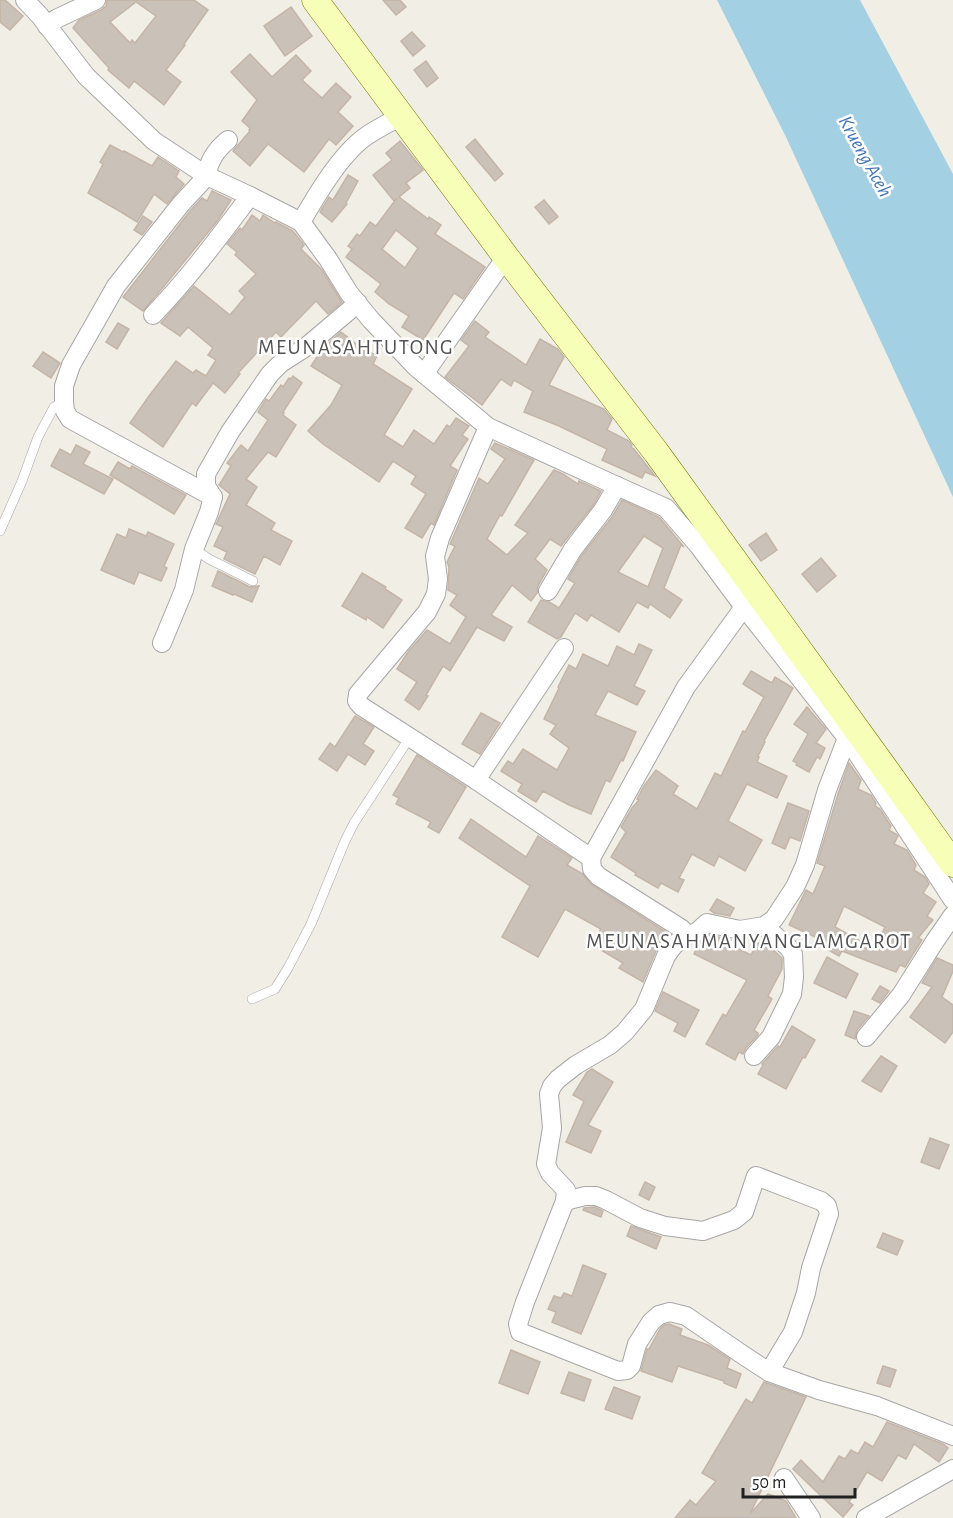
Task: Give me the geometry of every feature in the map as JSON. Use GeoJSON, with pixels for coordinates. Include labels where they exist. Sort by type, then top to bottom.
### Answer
{"type":"FeatureCollection","features":[{"type":"Feature","properties":{"kind":"street"},"geometry":{"type":"LineString","coordinates":[[25,0],[86,76],[154,141],[207,176],[300,222],[371,320],[424,374],[489,427],[666,508],[698,544],[744,607],[847,738],[953,900]]}},
{"type":"Feature","properties":{"kind":"street"},"geometry":{"type":"LineString","coordinates":[[47,26],[56,19],[96,0]]}},
{"type":"Feature","properties":{"kind":"street"},"geometry":{"type":"LineString","coordinates":[[315,0],[656,452],[953,864]]}},
{"type":"Feature","properties":{"kind":"street"},"geometry":{"type":"LineString","coordinates":[[300,222],[351,149],[365,137],[401,116]]}},
{"type":"Feature","properties":{"kind":"street"},"geometry":{"type":"LineString","coordinates":[[213,497],[70,419],[65,411],[64,386],[71,365],[116,286],[181,204],[207,176],[213,156],[228,140]]}},
{"type":"Feature","properties":{"kind":"street"},"geometry":{"type":"LineString","coordinates":[[153,315],[198,264],[250,196]]}},
{"type":"Feature","properties":{"kind":"street"},"geometry":{"type":"LineString","coordinates":[[424,374],[507,257]]}},
{"type":"Feature","properties":{"kind":"street"},"geometry":{"type":"LineString","coordinates":[[162,643],[184,590],[194,549],[213,497],[206,486],[206,474],[230,432],[270,374],[358,303]]}},
{"type":"Feature","properties":{"kind":"street"},"geometry":{"type":"LineString","coordinates":[[489,427],[440,538],[435,556],[438,579],[436,594],[427,612],[357,696],[357,701],[361,706],[591,858]]}},
{"type":"Feature","properties":{"kind":"street"},"geometry":{"type":"LineString","coordinates":[[548,591],[573,549],[611,498],[617,486]]}},
{"type":"Feature","properties":{"kind":"street"},"geometry":{"type":"LineString","coordinates":[[682,929],[598,876],[592,869],[591,858],[686,687],[744,607]]}},
{"type":"Feature","properties":{"kind":"street"},"geometry":{"type":"LineString","coordinates":[[476,780],[564,648]]}},
{"type":"Feature","properties":{"kind":"street"},"geometry":{"type":"LineString","coordinates":[[847,738],[795,887],[774,919],[764,926],[740,930],[707,923],[697,932],[687,935],[674,945],[666,956],[644,1009],[625,1032],[610,1045],[576,1065],[552,1086],[549,1094],[552,1128],[546,1164],[550,1173],[566,1190],[565,1201],[518,1324],[520,1332],[623,1371],[631,1366],[638,1344],[651,1322],[659,1314],[670,1312],[686,1316],[769,1372],[810,1387],[877,1406],[953,1436]]}},
{"type":"Feature","properties":{"kind":"street"},"geometry":{"type":"LineString","coordinates":[[866,1037],[901,995],[953,915]]}},
{"type":"Feature","properties":{"kind":"street"},"geometry":{"type":"LineString","coordinates":[[754,1056],[771,1037],[792,994],[794,977],[793,954],[764,926]]}},
{"type":"Feature","properties":{"kind":"street"},"geometry":{"type":"LineString","coordinates":[[565,1201],[596,1196],[640,1218],[665,1226],[703,1231],[734,1220],[744,1212],[756,1176],[821,1201],[827,1206],[829,1214],[793,1332],[769,1372]]}},
{"type":"Feature","properties":{"kind":"street"},"geometry":{"type":"LineString","coordinates":[[879,1515],[953,1469]]}},
{"type":"Feature","properties":{"kind":"street"},"geometry":{"type":"LineString","coordinates":[[784,1478],[812,1518]]}},
{"type":"Feature","properties":{"kind":"lane"},"geometry":{"type":"LineString","coordinates":[[0,531],[4,526],[38,437],[54,407],[64,402]]}},
{"type":"Feature","properties":{"kind":"lane"},"geometry":{"type":"LineString","coordinates":[[194,549],[253,581]]}},
{"type":"Feature","properties":{"kind":"lane"},"geometry":{"type":"LineString","coordinates":[[252,999],[275,989],[288,968],[311,924],[354,823],[410,737]]}},
{"type":"Feature","properties":{"kind":"water","name":"Krueng Aceh"},"geometry":{"type":"Polygon","coordinates":[[[717,0],[860,0],[953,174],[953,497],[785,135],[717,0]]]}},
{"type":"Feature","properties":{"kind":"building"},"geometry":{"type":"Polygon","coordinates":[[[0,0],[5,0],[23,16],[10,30],[0,22],[0,0]]]}},
{"type":"Feature","properties":{"kind":"building"},"geometry":{"type":"Polygon","coordinates":[[[107,0],[194,0],[208,10],[166,70],[181,82],[164,105],[134,81],[129,88],[108,70],[109,68],[73,28],[79,20],[106,6],[107,0]],[[136,2],[110,22],[130,43],[132,40],[135,43],[156,16],[136,2]]]}},
{"type":"Feature","properties":{"kind":"building"},"geometry":{"type":"Polygon","coordinates":[[[383,0],[400,0],[406,7],[396,15],[383,0]]]}},
{"type":"Feature","properties":{"kind":"building"},"geometry":{"type":"Polygon","coordinates":[[[291,7],[312,36],[285,56],[264,26],[291,7]]]}},
{"type":"Feature","properties":{"kind":"building"},"geometry":{"type":"Polygon","coordinates":[[[412,32],[425,46],[413,56],[401,41],[412,32]]]}},
{"type":"Feature","properties":{"kind":"building"},"geometry":{"type":"Polygon","coordinates":[[[250,54],[272,77],[296,55],[311,71],[302,80],[322,98],[336,83],[351,97],[338,112],[353,126],[336,145],[329,139],[304,172],[268,144],[250,166],[233,151],[250,131],[250,128],[242,121],[257,100],[231,72],[250,54]]]}},
{"type":"Feature","properties":{"kind":"building"},"geometry":{"type":"Polygon","coordinates":[[[426,61],[438,78],[427,87],[414,70],[426,61]]]}},
{"type":"Feature","properties":{"kind":"building"},"geometry":{"type":"Polygon","coordinates":[[[475,139],[503,174],[495,181],[466,147],[475,139]]]}},
{"type":"Feature","properties":{"kind":"building"},"geometry":{"type":"Polygon","coordinates":[[[400,141],[423,170],[406,183],[410,188],[399,197],[428,219],[429,217],[441,225],[435,234],[485,267],[463,299],[454,293],[423,340],[402,327],[409,316],[375,292],[381,284],[346,257],[352,249],[348,246],[357,234],[360,236],[370,222],[376,226],[397,198],[394,201],[373,175],[392,160],[386,153],[400,141]],[[396,230],[382,249],[405,268],[418,248],[396,230]]]}},
{"type":"Feature","properties":{"kind":"building"},"geometry":{"type":"Polygon","coordinates":[[[110,145],[152,166],[158,157],[179,171],[176,177],[184,184],[167,204],[154,194],[137,222],[88,193],[103,164],[100,162],[110,145]]]}},
{"type":"Feature","properties":{"kind":"building"},"geometry":{"type":"Polygon","coordinates":[[[348,175],[358,181],[347,204],[332,222],[320,212],[329,197],[333,200],[348,175]]]}},
{"type":"Feature","properties":{"kind":"building"},"geometry":{"type":"Polygon","coordinates":[[[212,191],[231,200],[218,220],[143,311],[123,297],[190,211],[202,198],[207,201],[212,191]]]}},
{"type":"Feature","properties":{"kind":"building"},"geometry":{"type":"Polygon","coordinates":[[[544,200],[558,217],[549,224],[535,207],[544,200]]]}},
{"type":"Feature","properties":{"kind":"building"},"geometry":{"type":"Polygon","coordinates":[[[252,215],[260,221],[263,215],[293,231],[304,245],[301,249],[322,270],[342,302],[328,314],[316,301],[281,337],[276,332],[238,373],[240,374],[225,393],[213,383],[196,406],[192,403],[163,447],[130,423],[176,361],[193,373],[196,370],[206,376],[216,360],[208,355],[213,348],[188,327],[180,336],[161,323],[194,286],[230,315],[245,297],[239,291],[256,274],[235,255],[237,252],[227,244],[240,228],[242,230],[252,215]]]}},
{"type":"Feature","properties":{"kind":"building"},"geometry":{"type":"Polygon","coordinates":[[[143,216],[152,222],[142,235],[134,230],[143,216]]]}},
{"type":"Feature","properties":{"kind":"building"},"geometry":{"type":"Polygon","coordinates":[[[475,321],[489,332],[485,337],[526,365],[540,339],[558,349],[564,357],[549,385],[604,409],[612,419],[607,430],[629,441],[631,447],[655,476],[645,472],[642,478],[602,460],[607,449],[524,412],[533,391],[514,380],[511,386],[501,379],[482,405],[445,377],[469,346],[461,340],[475,321]]]}},
{"type":"Feature","properties":{"kind":"building"},"geometry":{"type":"Polygon","coordinates":[[[118,323],[129,329],[117,349],[106,342],[118,323]]]}},
{"type":"Feature","properties":{"kind":"building"},"geometry":{"type":"Polygon","coordinates":[[[341,332],[348,339],[377,356],[373,364],[412,389],[384,435],[403,447],[414,430],[434,444],[447,425],[450,427],[456,418],[469,426],[462,435],[468,439],[450,466],[457,470],[434,525],[431,523],[422,538],[405,528],[426,494],[411,484],[416,476],[393,461],[379,482],[323,444],[308,431],[331,405],[342,385],[311,366],[323,348],[341,332]]]}},
{"type":"Feature","properties":{"kind":"building"},"geometry":{"type":"Polygon","coordinates":[[[43,352],[60,363],[51,378],[33,366],[43,352]]]}},
{"type":"Feature","properties":{"kind":"building"},"geometry":{"type":"Polygon","coordinates":[[[293,376],[302,383],[283,415],[296,425],[276,457],[268,452],[246,479],[257,487],[246,505],[275,523],[271,530],[292,541],[280,565],[264,556],[255,574],[224,559],[227,552],[214,546],[223,527],[216,524],[230,494],[219,485],[231,466],[227,463],[241,445],[248,451],[268,420],[258,412],[266,399],[269,401],[281,385],[283,387],[293,376]]]}},
{"type":"Feature","properties":{"kind":"building"},"geometry":{"type":"Polygon","coordinates":[[[495,443],[534,460],[487,539],[507,555],[528,533],[515,525],[554,470],[578,484],[579,481],[601,491],[594,504],[561,546],[550,539],[535,559],[547,570],[531,601],[512,585],[491,615],[512,627],[504,641],[477,627],[450,671],[443,666],[419,710],[405,700],[417,682],[397,669],[427,630],[450,644],[466,617],[450,605],[457,595],[448,590],[449,567],[447,562],[455,546],[450,544],[479,478],[488,484],[505,459],[491,449],[495,443]]]}},
{"type":"Feature","properties":{"kind":"building"},"geometry":{"type":"Polygon","coordinates":[[[76,445],[90,452],[83,464],[113,479],[104,494],[51,466],[60,449],[71,455],[76,445]]]}},
{"type":"Feature","properties":{"kind":"building"},"geometry":{"type":"Polygon","coordinates":[[[118,462],[130,469],[132,466],[186,495],[174,514],[110,475],[118,462]]]}},
{"type":"Feature","properties":{"kind":"building"},"geometry":{"type":"Polygon","coordinates":[[[622,500],[659,517],[684,547],[681,545],[664,588],[682,600],[670,618],[650,604],[648,608],[637,602],[619,632],[591,615],[587,621],[575,613],[561,637],[557,639],[528,622],[541,600],[559,608],[575,583],[568,579],[582,555],[612,517],[622,500]],[[644,536],[618,572],[648,587],[663,548],[644,536]]]}},
{"type":"Feature","properties":{"kind":"building"},"geometry":{"type":"Polygon","coordinates":[[[129,529],[146,536],[148,532],[174,544],[164,566],[167,568],[161,581],[139,572],[134,584],[101,570],[117,534],[126,538],[129,529]]]}},
{"type":"Feature","properties":{"kind":"building"},"geometry":{"type":"Polygon","coordinates":[[[766,533],[777,550],[761,561],[749,545],[766,533]]]}},
{"type":"Feature","properties":{"kind":"building"},"geometry":{"type":"Polygon","coordinates":[[[821,558],[836,576],[817,592],[802,574],[821,558]]]}},
{"type":"Feature","properties":{"kind":"building"},"geometry":{"type":"Polygon","coordinates":[[[218,571],[250,587],[259,586],[252,602],[212,586],[218,571]]]}},
{"type":"Feature","properties":{"kind":"building"},"geometry":{"type":"Polygon","coordinates":[[[362,573],[386,587],[385,589],[402,600],[383,628],[367,617],[366,620],[342,606],[362,573]]]}},
{"type":"Feature","properties":{"kind":"building"},"geometry":{"type":"Polygon","coordinates":[[[639,644],[652,650],[634,686],[645,691],[637,705],[608,691],[595,715],[636,732],[623,761],[621,760],[610,782],[606,780],[591,814],[543,791],[536,802],[518,791],[522,784],[501,771],[508,761],[513,764],[523,749],[557,770],[569,748],[550,734],[556,725],[544,719],[569,665],[576,669],[583,654],[608,666],[617,646],[634,655],[639,644]]]}},
{"type":"Feature","properties":{"kind":"building"},"geometry":{"type":"Polygon","coordinates":[[[751,671],[772,683],[775,677],[793,688],[764,741],[757,762],[787,776],[777,798],[747,784],[728,821],[762,840],[745,871],[719,856],[714,866],[692,854],[679,878],[684,880],[678,892],[661,883],[658,888],[635,875],[636,873],[611,857],[626,832],[621,827],[639,800],[637,799],[644,786],[656,770],[678,786],[673,794],[697,809],[715,773],[721,776],[743,731],[745,732],[764,697],[743,684],[751,671]]]}},
{"type":"Feature","properties":{"kind":"building"},"geometry":{"type":"Polygon","coordinates":[[[807,707],[826,729],[816,743],[825,748],[820,759],[817,757],[809,772],[793,761],[808,734],[794,724],[807,707]]]}},
{"type":"Feature","properties":{"kind":"building"},"geometry":{"type":"Polygon","coordinates":[[[481,713],[500,723],[480,754],[462,744],[481,713]]]}},
{"type":"Feature","properties":{"kind":"building"},"geometry":{"type":"Polygon","coordinates":[[[355,716],[374,727],[363,744],[374,751],[365,765],[348,754],[337,771],[319,759],[330,743],[335,747],[355,716]]]}},
{"type":"Feature","properties":{"kind":"building"},"geometry":{"type":"Polygon","coordinates":[[[417,755],[466,787],[439,833],[428,827],[431,822],[396,804],[399,798],[393,795],[417,755]]]}},
{"type":"Feature","properties":{"kind":"building"},"geometry":{"type":"Polygon","coordinates":[[[849,763],[861,780],[858,789],[871,795],[876,803],[875,806],[880,809],[891,826],[889,830],[898,836],[894,844],[907,850],[916,865],[914,870],[925,877],[929,884],[923,893],[936,902],[927,916],[933,920],[918,938],[922,940],[905,967],[900,965],[896,972],[842,951],[839,956],[821,946],[824,941],[789,925],[806,890],[813,894],[825,866],[817,863],[849,763]],[[844,906],[835,927],[874,949],[885,927],[844,906]]]}},
{"type":"Feature","properties":{"kind":"building"},"geometry":{"type":"Polygon","coordinates":[[[788,803],[809,811],[800,841],[790,837],[785,849],[772,843],[788,803]]]}},
{"type":"Feature","properties":{"kind":"building"},"geometry":{"type":"Polygon","coordinates":[[[471,819],[526,857],[538,836],[572,858],[567,865],[583,874],[592,885],[669,934],[656,951],[643,982],[619,968],[623,963],[591,944],[601,929],[565,909],[538,957],[502,937],[530,886],[459,838],[471,819]]]}},
{"type":"Feature","properties":{"kind":"building"},"geometry":{"type":"Polygon","coordinates":[[[717,899],[734,908],[730,916],[710,910],[717,899]]]}},
{"type":"Feature","properties":{"kind":"building"},"geometry":{"type":"Polygon","coordinates":[[[710,935],[731,940],[728,944],[751,955],[758,943],[766,946],[767,944],[782,958],[782,969],[768,996],[772,999],[754,1030],[758,1035],[743,1054],[739,1052],[735,1060],[706,1044],[723,1014],[726,1016],[747,980],[694,954],[699,943],[710,935]]]}},
{"type":"Feature","properties":{"kind":"building"},"geometry":{"type":"Polygon","coordinates":[[[827,957],[858,974],[846,998],[814,983],[827,957]]]}},
{"type":"Feature","properties":{"kind":"building"},"geometry":{"type":"Polygon","coordinates":[[[937,958],[953,965],[953,971],[942,997],[953,1005],[953,1032],[945,1043],[910,1017],[932,987],[922,983],[937,958]]]}},
{"type":"Feature","properties":{"kind":"building"},"geometry":{"type":"Polygon","coordinates":[[[880,986],[889,991],[880,1003],[872,999],[880,986]]]}},
{"type":"Feature","properties":{"kind":"building"},"geometry":{"type":"Polygon","coordinates":[[[663,992],[699,1010],[685,1037],[674,1031],[678,1023],[655,1011],[663,992]]]}},
{"type":"Feature","properties":{"kind":"building"},"geometry":{"type":"Polygon","coordinates":[[[854,1011],[869,1016],[857,1030],[855,1039],[845,1035],[854,1011]]]}},
{"type":"Feature","properties":{"kind":"building"},"geometry":{"type":"Polygon","coordinates":[[[792,1026],[815,1040],[786,1089],[758,1074],[762,1064],[778,1046],[780,1047],[792,1026]]]}},
{"type":"Feature","properties":{"kind":"building"},"geometry":{"type":"Polygon","coordinates":[[[881,1056],[897,1066],[881,1092],[862,1081],[881,1056]]]}},
{"type":"Feature","properties":{"kind":"building"},"geometry":{"type":"Polygon","coordinates":[[[592,1069],[613,1082],[588,1125],[601,1131],[591,1153],[566,1142],[584,1101],[573,1095],[587,1072],[592,1069]]]}},
{"type":"Feature","properties":{"kind":"building"},"geometry":{"type":"Polygon","coordinates":[[[930,1138],[949,1145],[939,1169],[921,1162],[930,1138]]]}},
{"type":"Feature","properties":{"kind":"building"},"geometry":{"type":"Polygon","coordinates":[[[645,1182],[655,1187],[649,1200],[639,1195],[645,1182]]]}},
{"type":"Feature","properties":{"kind":"building"},"geometry":{"type":"Polygon","coordinates":[[[594,1207],[603,1211],[601,1217],[583,1210],[594,1207]]]}},
{"type":"Feature","properties":{"kind":"building"},"geometry":{"type":"Polygon","coordinates":[[[631,1226],[661,1237],[656,1249],[627,1236],[631,1226]]]}},
{"type":"Feature","properties":{"kind":"building"},"geometry":{"type":"Polygon","coordinates":[[[883,1233],[903,1241],[897,1255],[877,1247],[883,1233]]]}},
{"type":"Feature","properties":{"kind":"building"},"geometry":{"type":"Polygon","coordinates":[[[583,1265],[606,1274],[581,1334],[552,1322],[556,1312],[548,1309],[554,1296],[561,1298],[564,1293],[572,1296],[583,1265]]]}},
{"type":"Feature","properties":{"kind":"building"},"geometry":{"type":"Polygon","coordinates":[[[669,1324],[682,1329],[680,1335],[708,1345],[730,1359],[727,1368],[741,1374],[736,1388],[724,1381],[678,1366],[672,1382],[641,1371],[647,1349],[660,1329],[669,1324]]]}},
{"type":"Feature","properties":{"kind":"building"},"geometry":{"type":"Polygon","coordinates":[[[511,1350],[540,1362],[528,1394],[499,1383],[511,1350]]]}},
{"type":"Feature","properties":{"kind":"building"},"geometry":{"type":"Polygon","coordinates":[[[883,1366],[896,1370],[890,1387],[877,1383],[883,1366]]]}},
{"type":"Feature","properties":{"kind":"building"},"geometry":{"type":"Polygon","coordinates":[[[569,1372],[591,1380],[584,1401],[561,1393],[569,1372]]]}},
{"type":"Feature","properties":{"kind":"building"},"geometry":{"type":"Polygon","coordinates":[[[764,1382],[806,1397],[750,1514],[768,1494],[786,1501],[796,1518],[675,1518],[690,1500],[696,1505],[716,1481],[702,1473],[746,1399],[752,1403],[764,1382]]]}},
{"type":"Feature","properties":{"kind":"building"},"geometry":{"type":"Polygon","coordinates":[[[614,1387],[640,1397],[632,1419],[605,1409],[614,1387]]]}},
{"type":"Feature","properties":{"kind":"building"},"geometry":{"type":"Polygon","coordinates":[[[887,1422],[948,1448],[939,1462],[914,1444],[906,1459],[898,1455],[882,1481],[867,1472],[849,1502],[853,1505],[843,1517],[793,1469],[801,1460],[823,1482],[839,1456],[845,1459],[851,1450],[858,1454],[865,1442],[873,1447],[887,1422]]]}},
{"type":"Feature","properties":{"kind":"district","name":"MEUNASAHTUTONG"},"geometry":{"type":"Point","coordinates":[356,347]}},
{"type":"Feature","properties":{"kind":"district","name":"MEUNASAHMANYANGLAMGAROT"},"geometry":{"type":"Point","coordinates":[749,941]}}]}
